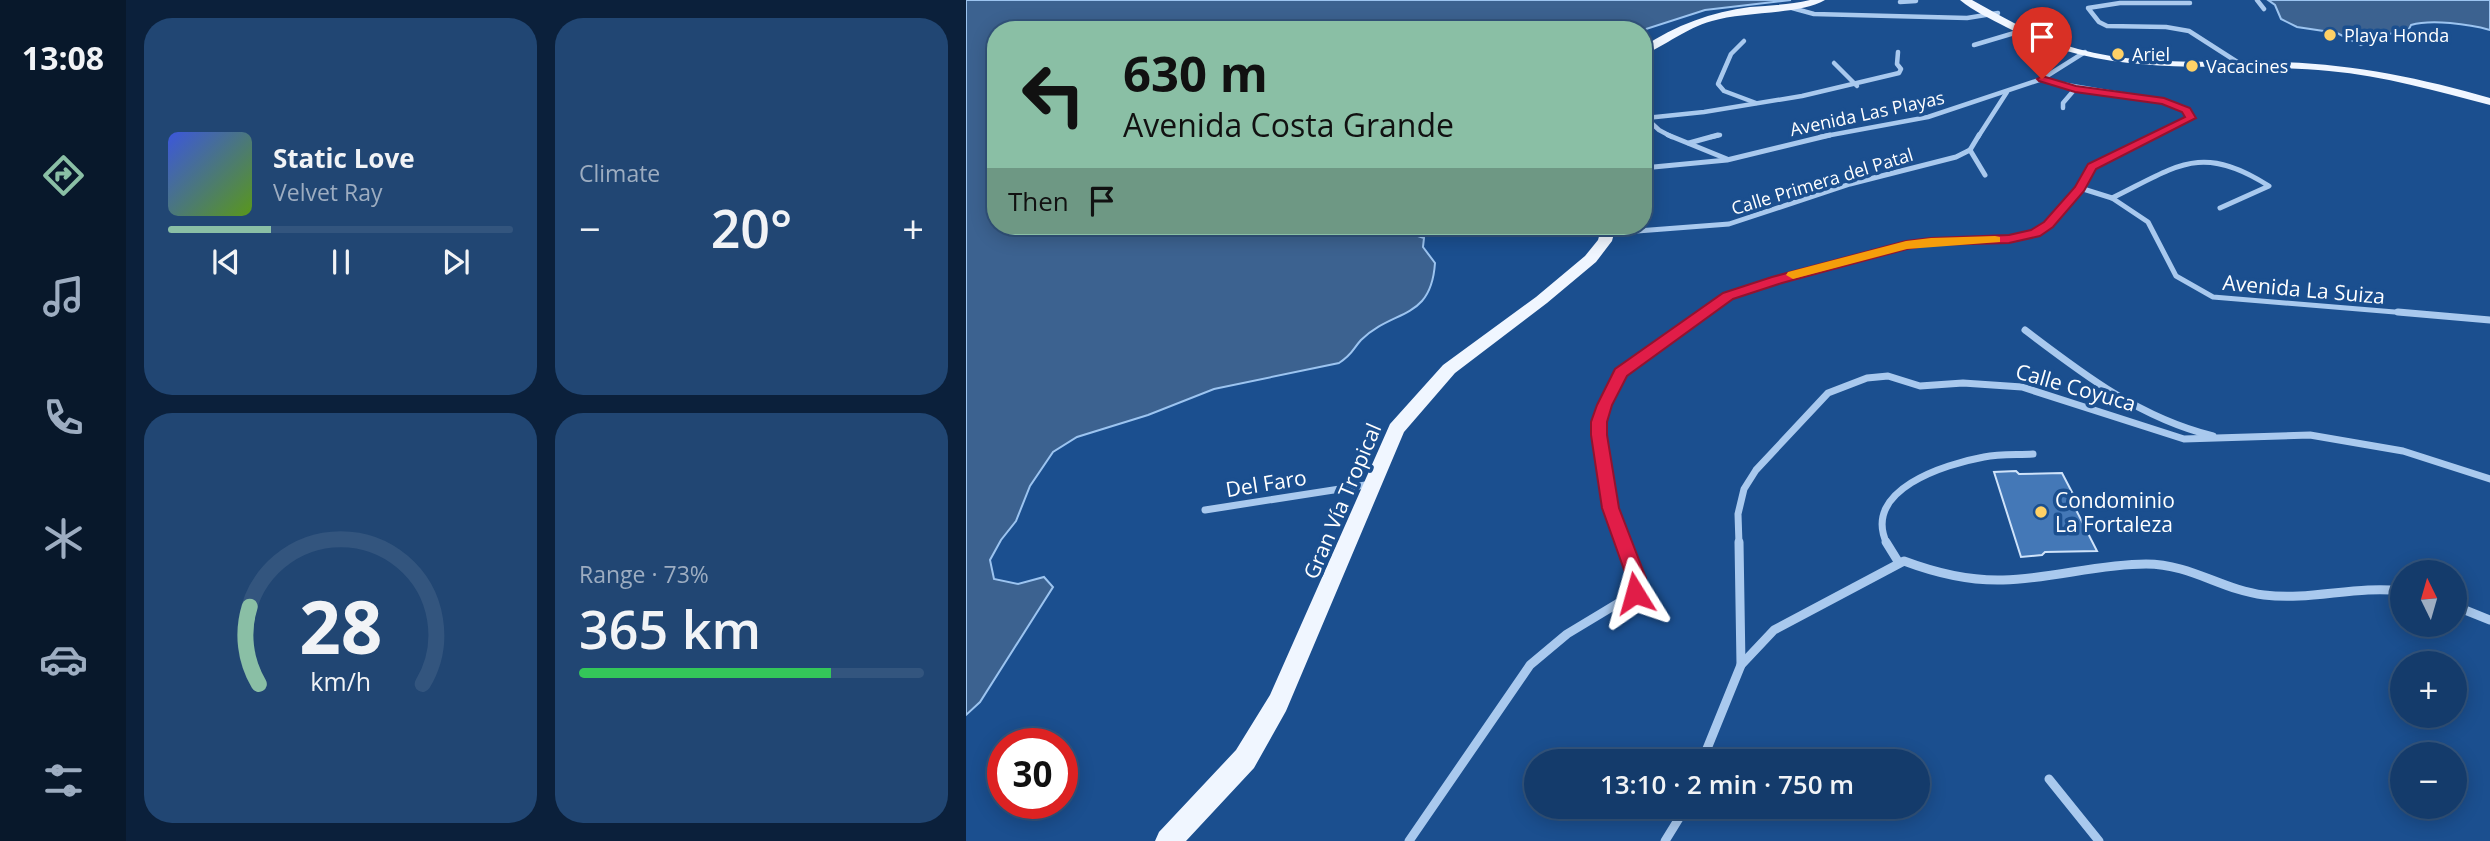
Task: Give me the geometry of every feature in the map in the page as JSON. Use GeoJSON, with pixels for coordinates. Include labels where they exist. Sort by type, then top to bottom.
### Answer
{"type":"FeatureCollection","features":[{"type":"Feature","properties":{"kind":"main road"},"geometry":{"type":"LineString","coordinates":[[1652,45],[1711,17],[1754,10],[1792,8],[1820,0]]}},
{"type":"Feature","properties":{"kind":"main road"},"geometry":{"type":"LineString","coordinates":[[1965,0],[2085,53]]}},
{"type":"Feature","properties":{"kind":"main road"},"geometry":{"type":"LineString","coordinates":[[1975,0],[2021,31],[2085,53],[2119,61],[2308,66],[2395,76],[2490,99]]}},
{"type":"Feature","properties":{"kind":"main road","name":"Gran Vía Tropical"},"geometry":{"type":"LineString","coordinates":[[1168,841],[1245,759],[1278,703],[1396,429],[1421,396],[1450,368],[1579,271],[1599,252],[1607,235]]}},
{"type":"Feature","properties":{"kind":"street"},"geometry":{"type":"LineString","coordinates":[[1900,2],[1915,0]]}},
{"type":"Feature","properties":{"kind":"street"},"geometry":{"type":"LineString","coordinates":[[2257,0],[2264,9]]}},
{"type":"Feature","properties":{"kind":"street"},"geometry":{"type":"LineString","coordinates":[[2190,3],[2115,1],[2094,3],[2088,8],[2099,22],[2107,26],[2166,27],[2189,31],[2241,63]]}},
{"type":"Feature","properties":{"kind":"street"},"geometry":{"type":"LineString","coordinates":[[1792,8],[1814,14],[1967,18],[1995,14]]}},
{"type":"Feature","properties":{"kind":"street"},"geometry":{"type":"LineString","coordinates":[[1973,45],[2021,31]]}},
{"type":"Feature","properties":{"kind":"street"},"geometry":{"type":"LineString","coordinates":[[1744,41],[1731,54],[1718,84],[1724,91],[1757,103]]}},
{"type":"Feature","properties":{"kind":"street","name":"Avenida Las Playas"},"geometry":{"type":"LineString","coordinates":[[1652,167],[1695,165],[1727,160],[1816,138],[1928,117],[2042,79],[2085,53]]}},
{"type":"Feature","properties":{"kind":"street"},"geometry":{"type":"LineString","coordinates":[[1652,117],[1857,86],[1899,73],[1898,55]]}},
{"type":"Feature","properties":{"kind":"street"},"geometry":{"type":"LineString","coordinates":[[1834,63],[1857,86]]}},
{"type":"Feature","properties":{"kind":"street"},"geometry":{"type":"LineString","coordinates":[[1409,841],[1530,665],[1567,634],[1635,593],[1636,578],[1611,508],[1599,435],[1599,422],[1604,405],[1621,372],[1728,296],[1792,275],[1906,245],[1931,241],[2009,239],[2035,233],[2049,225],[2080,188],[2092,166],[2190,118],[2187,110],[2164,101],[2075,89],[2042,79]]}},
{"type":"Feature","properties":{"kind":"street"},"geometry":{"type":"LineString","coordinates":[[2063,108],[2063,103],[2075,89]]}},
{"type":"Feature","properties":{"kind":"street"},"geometry":{"type":"LineString","coordinates":[[1985,175],[1970,150],[2007,92]]}},
{"type":"Feature","properties":{"kind":"street"},"geometry":{"type":"LineString","coordinates":[[1652,126],[1727,160]]}},
{"type":"Feature","properties":{"kind":"street"},"geometry":{"type":"LineString","coordinates":[[1688,143],[1720,135]]}},
{"type":"Feature","properties":{"kind":"street","name":"Calle Primera del Patal"},"geometry":{"type":"LineString","coordinates":[[1652,229],[1702,228],[1729,224],[1850,184],[1956,157],[1970,150]]}},
{"type":"Feature","properties":{"kind":"street"},"geometry":{"type":"LineString","coordinates":[[2112,198],[2186,164],[2201,160],[2252,175],[2269,186],[2220,208]]}},
{"type":"Feature","properties":{"kind":"street","name":"Avenida La Suiza"},"geometry":{"type":"LineString","coordinates":[[2080,188],[2112,198],[2148,222],[2176,276],[2213,297],[2490,320]]}},
{"type":"Feature","properties":{"kind":"street"},"geometry":{"type":"LineString","coordinates":[[2025,330],[2119,400],[2170,426],[2224,439]]}},
{"type":"Feature","properties":{"kind":"street","name":"Calle Coyuca"},"geometry":{"type":"LineString","coordinates":[[1741,665],[1738,514],[1744,489],[1756,470],[1828,393],[1867,378],[1888,376],[1920,386],[1997,383],[2051,396],[2184,439],[2289,434],[2337,439],[2403,451],[2490,479]]}},
{"type":"Feature","properties":{"kind":"street"},"geometry":{"type":"LineString","coordinates":[[1899,563],[1885,540],[1881,519],[1886,503],[1894,495],[1910,483],[1959,464],[1981,458],[2033,454]]}},
{"type":"Feature","properties":{"kind":"street","name":"Del Faro"},"geometry":{"type":"LineString","coordinates":[[1205,510],[1373,484]]}},
{"type":"Feature","properties":{"kind":"street"},"geometry":{"type":"LineString","coordinates":[[1707,749],[1741,665],[1774,630],[1904,561],[1924,569],[1968,577],[2017,580],[2087,568],[2163,564],[2197,572],[2247,592],[2275,596],[2337,591],[2390,591]]}},
{"type":"Feature","properties":{"kind":"street"},"geometry":{"type":"LineString","coordinates":[[2468,611],[2490,620]]}},
{"type":"Feature","properties":{"kind":"street"},"geometry":{"type":"LineString","coordinates":[[2049,779],[2099,841]]}},
{"type":"Feature","properties":{"kind":"street"},"geometry":{"type":"LineString","coordinates":[[1665,841],[1679,819]]}},
{"type":"Feature","properties":{"kind":"water"},"geometry":{"type":"Polygon","coordinates":[[[966,0],[1791,0],[1705,10],[1652,27],[1652,21],[987,21],[987,235],[1414,235],[1424,238],[1423,247],[1435,263],[1432,282],[1419,304],[1373,330],[1339,363],[1214,389],[1148,415],[1077,437],[1053,452],[1030,486],[1016,521],[990,560],[994,579],[1018,584],[1044,577],[1053,587],[980,702],[966,715],[966,0]]]}},
{"type":"Feature","properties":{"kind":"water"},"geometry":{"type":"Polygon","coordinates":[[[2268,0],[2490,0],[2490,30],[2450,23],[2419,23],[2361,45],[2337,33],[2297,27],[2281,19],[2275,5],[2268,0]]]}},
{"type":"Feature","properties":{"kind":"building","name":"Condominio La Fortaleza"},"geometry":{"type":"Polygon","coordinates":[[[2016,471],[2019,474],[2062,473],[2075,498],[2072,502],[2097,551],[2045,552],[2042,555],[2021,557],[1994,472],[2016,471]]]}},
{"type":"Feature","properties":{"kind":"slow traffic"},"geometry":{"type":"LineString","coordinates":[[1793,275],[1906,245],[1931,241],[1995,239]]}},
{"type":"Feature","properties":{"kind":"place","name":"Playa Honda"},"geometry":{"type":"Point","coordinates":[2330,35]}},
{"type":"Feature","properties":{"kind":"place","name":"Ariel"},"geometry":{"type":"Point","coordinates":[2118,54]}},
{"type":"Feature","properties":{"kind":"place","name":"Vacacines"},"geometry":{"type":"Point","coordinates":[2192,66]}},
{"type":"Feature","properties":{"kind":"place","name":"Condominio La Fortaleza"},"geometry":{"type":"Point","coordinates":[2041,512]}},
{"type":"Feature","properties":{"kind":"route"},"geometry":{"type":"LineString","coordinates":[[1635,593],[1636,578],[1611,508],[1599,435],[1599,422],[1604,405],[1615,389],[1621,372],[1728,296],[1792,275],[1906,245],[1931,241],[2009,239],[2035,233],[2049,225],[2080,188],[2092,166],[2190,118],[2187,110],[2164,101],[2075,89],[2042,79]]}}]}
